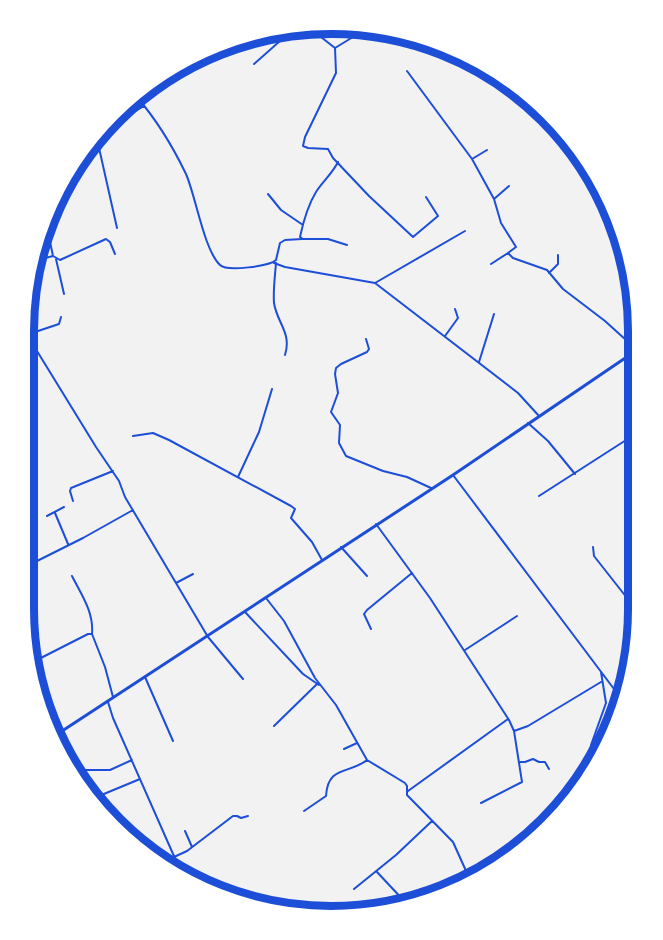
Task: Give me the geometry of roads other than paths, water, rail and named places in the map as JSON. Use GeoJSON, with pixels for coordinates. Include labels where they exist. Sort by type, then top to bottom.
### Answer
{"type":"FeatureCollection","features":[{"type":"Feature","properties":{"kind":"main road"},"geometry":{"type":"LineString","coordinates":[[61,732],[453,475],[628,356]]}},
{"type":"Feature","properties":{"kind":"street"},"geometry":{"type":"LineString","coordinates":[[318,35],[334,48],[336,73],[304,137],[303,146],[328,149],[333,159],[413,237],[438,216],[426,197]]}},
{"type":"Feature","properties":{"kind":"street"},"geometry":{"type":"LineString","coordinates":[[334,48],[355,35]]}},
{"type":"Feature","properties":{"kind":"street"},"geometry":{"type":"LineString","coordinates":[[254,64],[283,39]]}},
{"type":"Feature","properties":{"kind":"street"},"geometry":{"type":"LineString","coordinates":[[407,70],[472,159],[494,199],[501,223],[516,247],[492,264]]}},
{"type":"Feature","properties":{"kind":"street"},"geometry":{"type":"LineString","coordinates":[[142,103],[151,113],[186,175],[216,261],[225,270],[275,263],[285,267],[375,283],[411,313],[446,336],[518,393],[539,416]]}},
{"type":"Feature","properties":{"kind":"street"},"geometry":{"type":"LineString","coordinates":[[126,117],[144,106]]}},
{"type":"Feature","properties":{"kind":"street"},"geometry":{"type":"LineString","coordinates":[[99,147],[117,228]]}},
{"type":"Feature","properties":{"kind":"street"},"geometry":{"type":"LineString","coordinates":[[472,159],[487,150]]}},
{"type":"Feature","properties":{"kind":"street"},"geometry":{"type":"LineString","coordinates":[[302,239],[300,237],[303,225],[316,192],[332,174],[338,162]]}},
{"type":"Feature","properties":{"kind":"street"},"geometry":{"type":"LineString","coordinates":[[494,199],[509,186]]}},
{"type":"Feature","properties":{"kind":"street"},"geometry":{"type":"LineString","coordinates":[[268,194],[281,210],[303,225]]}},
{"type":"Feature","properties":{"kind":"street"},"geometry":{"type":"LineString","coordinates":[[375,283],[465,231]]}},
{"type":"Feature","properties":{"kind":"street"},"geometry":{"type":"LineString","coordinates":[[50,237],[64,294]]}},
{"type":"Feature","properties":{"kind":"street"},"geometry":{"type":"LineString","coordinates":[[44,258],[54,256],[60,260],[106,239],[110,242],[115,254]]}},
{"type":"Feature","properties":{"kind":"street"},"geometry":{"type":"LineString","coordinates":[[285,354],[287,337],[276,314],[274,303],[275,263],[280,243],[285,240],[302,239],[328,240],[347,245]]}},
{"type":"Feature","properties":{"kind":"street"},"geometry":{"type":"LineString","coordinates":[[508,253],[513,258],[543,268],[563,289],[628,342]]}},
{"type":"Feature","properties":{"kind":"street"},"geometry":{"type":"LineString","coordinates":[[549,273],[558,264],[558,255]]}},
{"type":"Feature","properties":{"kind":"street"},"geometry":{"type":"LineString","coordinates":[[446,336],[458,318],[455,309]]}},
{"type":"Feature","properties":{"kind":"street"},"geometry":{"type":"LineString","coordinates":[[479,362],[494,314]]}},
{"type":"Feature","properties":{"kind":"street"},"geometry":{"type":"LineString","coordinates":[[34,334],[59,324],[61,317]]}},
{"type":"Feature","properties":{"kind":"street"},"geometry":{"type":"LineString","coordinates":[[366,339],[369,349],[367,352],[336,368],[338,393],[331,412],[340,425],[340,447],[346,456],[407,477],[431,488]]}},
{"type":"Feature","properties":{"kind":"street"},"geometry":{"type":"LineString","coordinates":[[34,346],[112,471],[207,637],[243,679]]}},
{"type":"Feature","properties":{"kind":"street"},"geometry":{"type":"LineString","coordinates":[[238,477],[259,432],[272,389]]}},
{"type":"Feature","properties":{"kind":"street"},"geometry":{"type":"LineString","coordinates":[[528,423],[548,441],[575,474]]}},
{"type":"Feature","properties":{"kind":"street"},"geometry":{"type":"LineString","coordinates":[[133,436],[153,433],[295,509],[291,518],[312,542],[322,560]]}},
{"type":"Feature","properties":{"kind":"street"},"geometry":{"type":"LineString","coordinates":[[539,496],[628,438]]}},
{"type":"Feature","properties":{"kind":"street"},"geometry":{"type":"LineString","coordinates":[[73,501],[71,488],[112,471]]}},
{"type":"Feature","properties":{"kind":"street"},"geometry":{"type":"LineString","coordinates":[[453,475],[616,692]]}},
{"type":"Feature","properties":{"kind":"street"},"geometry":{"type":"LineString","coordinates":[[47,516],[64,507]]}},
{"type":"Feature","properties":{"kind":"street"},"geometry":{"type":"LineString","coordinates":[[34,562],[133,510]]}},
{"type":"Feature","properties":{"kind":"street"},"geometry":{"type":"LineString","coordinates":[[55,513],[68,545]]}},
{"type":"Feature","properties":{"kind":"street"},"geometry":{"type":"LineString","coordinates":[[376,524],[465,650],[514,731],[522,782],[481,803]]}},
{"type":"Feature","properties":{"kind":"street"},"geometry":{"type":"LineString","coordinates":[[341,547],[367,576]]}},
{"type":"Feature","properties":{"kind":"street"},"geometry":{"type":"LineString","coordinates":[[593,547],[594,556],[628,599]]}},
{"type":"Feature","properties":{"kind":"street"},"geometry":{"type":"LineString","coordinates":[[371,629],[364,614],[412,573]]}},
{"type":"Feature","properties":{"kind":"street"},"geometry":{"type":"LineString","coordinates":[[176,583],[194,574]]}},
{"type":"Feature","properties":{"kind":"street"},"geometry":{"type":"LineString","coordinates":[[72,576],[88,608],[92,634],[105,667],[113,699]]}},
{"type":"Feature","properties":{"kind":"street"},"geometry":{"type":"LineString","coordinates":[[266,598],[284,621],[318,685]]}},
{"type":"Feature","properties":{"kind":"street"},"geometry":{"type":"LineString","coordinates":[[244,612],[336,705],[367,760],[399,778],[407,786],[406,795],[453,842],[467,873]]}},
{"type":"Feature","properties":{"kind":"street"},"geometry":{"type":"LineString","coordinates":[[465,650],[517,616]]}},
{"type":"Feature","properties":{"kind":"street"},"geometry":{"type":"LineString","coordinates":[[39,659],[92,634]]}},
{"type":"Feature","properties":{"kind":"street"},"geometry":{"type":"LineString","coordinates":[[591,754],[591,745],[606,703],[601,672]]}},
{"type":"Feature","properties":{"kind":"street"},"geometry":{"type":"LineString","coordinates":[[145,677],[173,741]]}},
{"type":"Feature","properties":{"kind":"street"},"geometry":{"type":"LineString","coordinates":[[514,731],[528,726],[602,682]]}},
{"type":"Feature","properties":{"kind":"street"},"geometry":{"type":"LineString","coordinates":[[274,726],[318,685]]}},
{"type":"Feature","properties":{"kind":"street"},"geometry":{"type":"LineString","coordinates":[[108,702],[176,862]]}},
{"type":"Feature","properties":{"kind":"street"},"geometry":{"type":"LineString","coordinates":[[407,792],[508,719]]}},
{"type":"Feature","properties":{"kind":"street"},"geometry":{"type":"LineString","coordinates":[[344,749],[357,743]]}},
{"type":"Feature","properties":{"kind":"street"},"geometry":{"type":"LineString","coordinates":[[520,762],[533,759],[545,762],[549,769]]}},
{"type":"Feature","properties":{"kind":"street"},"geometry":{"type":"LineString","coordinates":[[83,771],[111,770],[132,760]]}},
{"type":"Feature","properties":{"kind":"street"},"geometry":{"type":"LineString","coordinates":[[304,811],[326,796],[326,786],[334,775],[367,760]]}},
{"type":"Feature","properties":{"kind":"street"},"geometry":{"type":"LineString","coordinates":[[101,795],[140,778]]}},
{"type":"Feature","properties":{"kind":"street"},"geometry":{"type":"LineString","coordinates":[[174,857],[192,847],[233,816],[241,818],[249,816]]}},
{"type":"Feature","properties":{"kind":"street"},"geometry":{"type":"LineString","coordinates":[[354,889],[432,821]]}},
{"type":"Feature","properties":{"kind":"street"},"geometry":{"type":"LineString","coordinates":[[185,831],[192,847]]}},
{"type":"Feature","properties":{"kind":"street"},"geometry":{"type":"LineString","coordinates":[[376,871],[400,897]]}}]}
